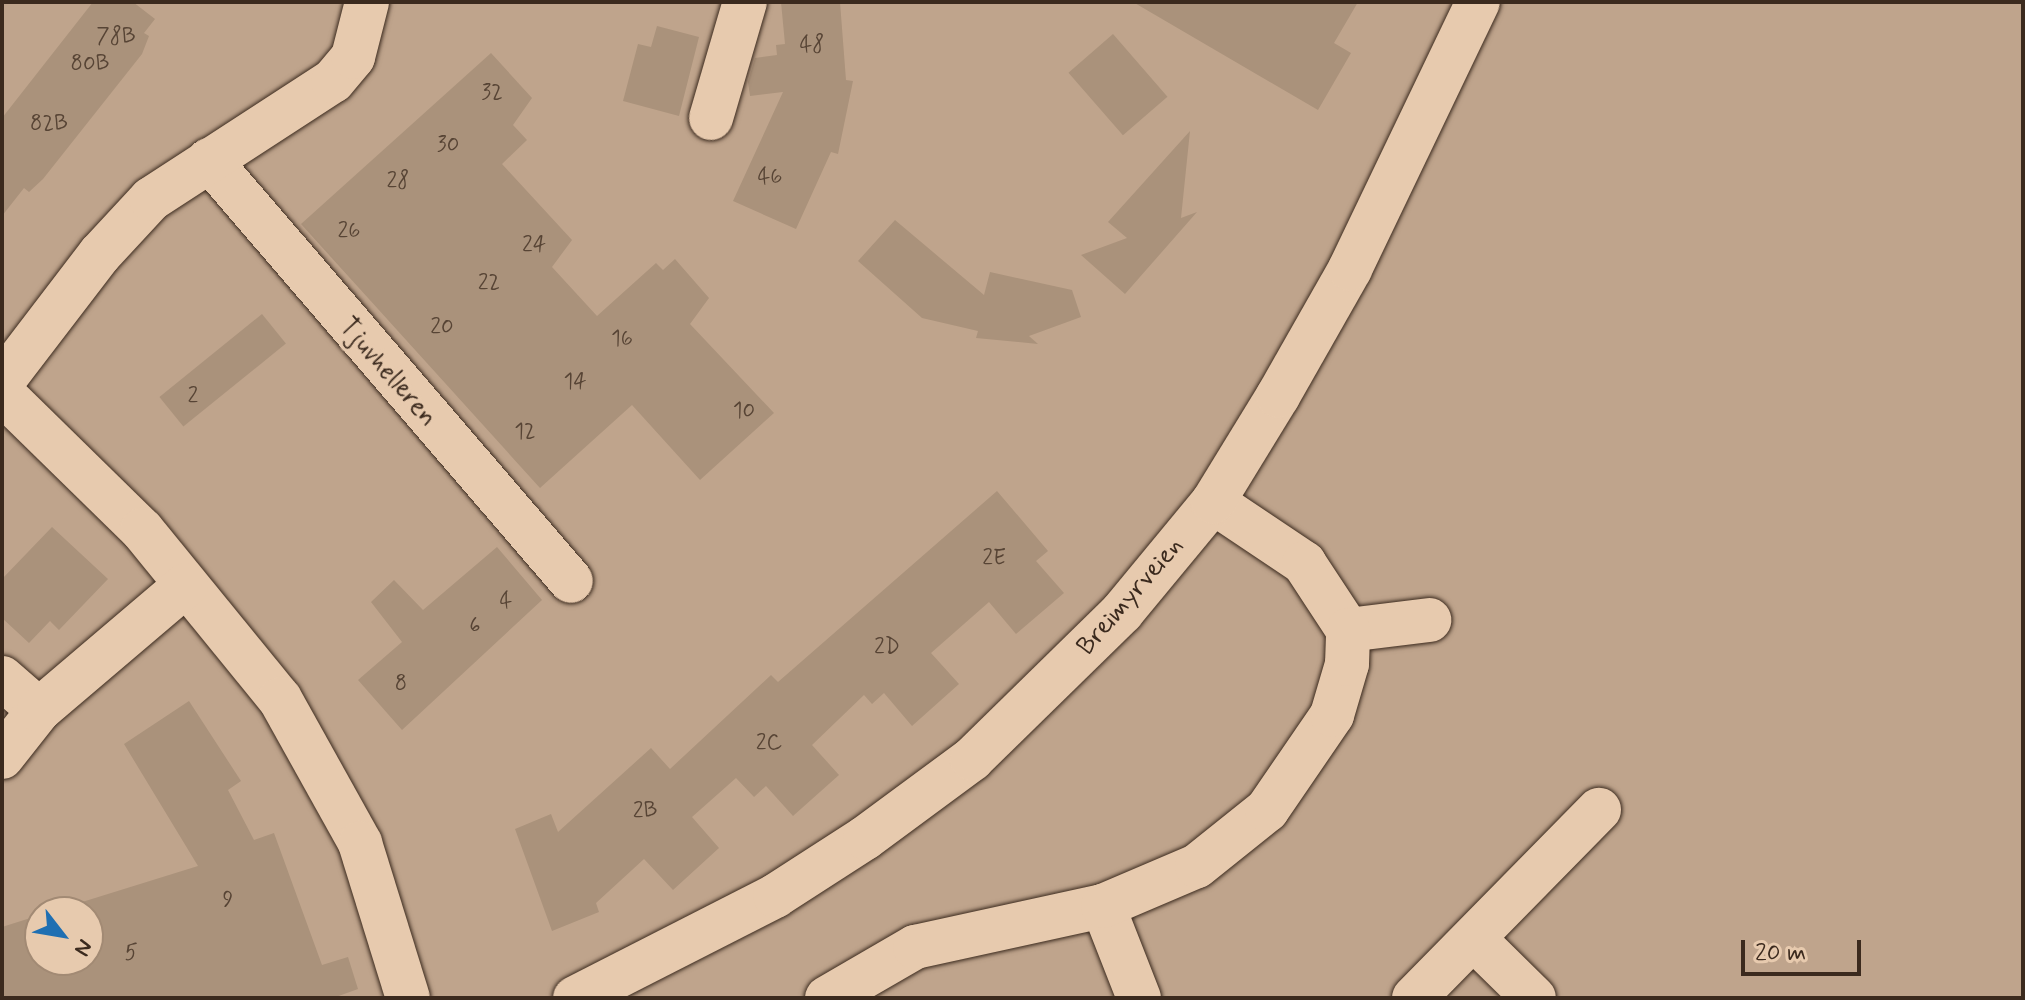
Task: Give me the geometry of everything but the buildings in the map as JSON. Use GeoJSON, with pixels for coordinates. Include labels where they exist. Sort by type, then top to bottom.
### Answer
{"type":"FeatureCollection","features":[{"type":"Feature","properties":{"kind":"street"},"geometry":{"type":"LineString","coordinates":[[2,382],[130,218],[209,160],[333,81],[353,57],[367,2]]}},
{"type":"Feature","properties":{"kind":"street"},"geometry":{"type":"LineString","coordinates":[[711,118],[745,2]]}},
{"type":"Feature","properties":{"kind":"street","name":"Breimyrveien"},"geometry":{"type":"LineString","coordinates":[[575,998],[775,896],[972,759],[1122,612],[1213,502],[1350,269],[1478,2]]}},
{"type":"Feature","properties":{"kind":"street","name":"Tjuvhelleren"},"geometry":{"type":"LineString","coordinates":[[209,160],[571,581]]}},
{"type":"Feature","properties":{"kind":"street"},"geometry":{"type":"LineString","coordinates":[[2,393],[89,474],[280,699],[342,803],[408,998]]}},
{"type":"Feature","properties":{"kind":"street"},"geometry":{"type":"LineString","coordinates":[[827,998],[915,947],[1103,906],[1197,866],[1267,810],[1332,715],[1347,664],[1348,630],[1304,563],[1213,502]]}},
{"type":"Feature","properties":{"kind":"street"},"geometry":{"type":"LineString","coordinates":[[2,757],[39,710],[186,585]]}},
{"type":"Feature","properties":{"kind":"street"},"geometry":{"type":"LineString","coordinates":[[1348,630],[1429,620]]}},
{"type":"Feature","properties":{"kind":"street"},"geometry":{"type":"LineString","coordinates":[[2,678],[39,710]]}},
{"type":"Feature","properties":{"kind":"street"},"geometry":{"type":"LineString","coordinates":[[1414,998],[1599,810]]}},
{"type":"Feature","properties":{"kind":"street"},"geometry":{"type":"LineString","coordinates":[[1103,906],[1139,998]]}},
{"type":"Feature","properties":{"kind":"street"},"geometry":{"type":"LineString","coordinates":[[1474,939],[1534,998]]}},
{"type":"Feature","properties":{"kind":"shaded area"},"geometry":{"type":"Polygon","coordinates":[[[2,2],[2023,2],[2023,998],[2,998],[2,2]]]}}]}
